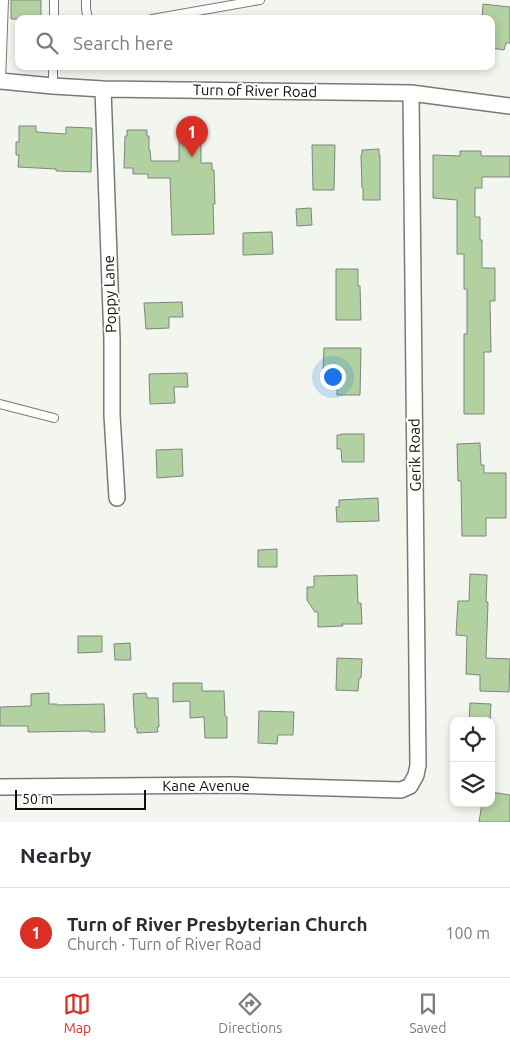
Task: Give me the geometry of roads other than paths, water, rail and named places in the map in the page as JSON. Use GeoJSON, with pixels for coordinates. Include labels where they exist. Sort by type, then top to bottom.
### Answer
{"type":"FeatureCollection","features":[{"type":"Feature","properties":{"kind":"street","name":"Turn of River Road"},"geometry":{"type":"LineString","coordinates":[[1,81],[103,89],[411,93],[510,106]]}},
{"type":"Feature","properties":{"kind":"street","name":"Poppy Lane"},"geometry":{"type":"LineString","coordinates":[[103,89],[112,415],[118,498]]}},
{"type":"Feature","properties":{"kind":"street","name":"Gerik Road"},"geometry":{"type":"LineString","coordinates":[[382,789],[401,790],[410,786],[416,775],[418,765],[411,93]]}},
{"type":"Feature","properties":{"kind":"street","name":"Kane Avenue"},"geometry":{"type":"LineString","coordinates":[[0,787],[231,786],[382,789]]}},
{"type":"Feature","properties":{"kind":"lane"},"geometry":{"type":"LineString","coordinates":[[1,81],[4,0]]}},
{"type":"Feature","properties":{"kind":"lane"},"geometry":{"type":"LineString","coordinates":[[54,0],[54,15]]}},
{"type":"Feature","properties":{"kind":"lane"},"geometry":{"type":"LineString","coordinates":[[86,0],[87,15]]}},
{"type":"Feature","properties":{"kind":"lane"},"geometry":{"type":"LineString","coordinates":[[175,15],[260,0]]}},
{"type":"Feature","properties":{"kind":"lane"},"geometry":{"type":"LineString","coordinates":[[53,70],[53,86]]}},
{"type":"Feature","properties":{"kind":"lane"},"geometry":{"type":"LineString","coordinates":[[0,404],[54,418]]}},
{"type":"Feature","properties":{"kind":"place","name":"Turn of River Presbyterian Church"},"geometry":{"type":"Point","coordinates":[192,157]}}]}
